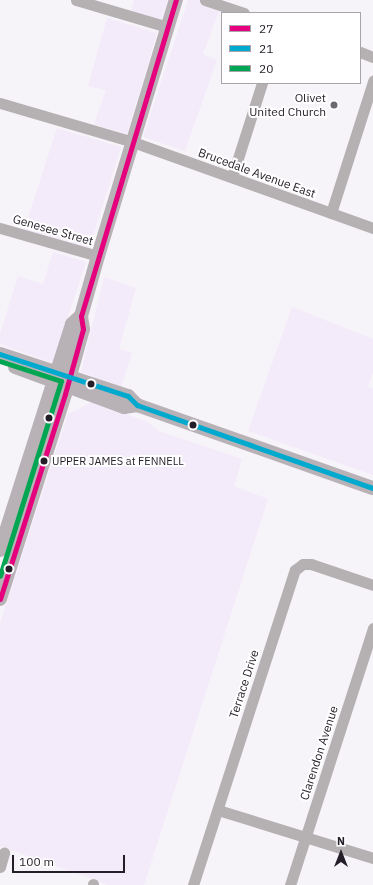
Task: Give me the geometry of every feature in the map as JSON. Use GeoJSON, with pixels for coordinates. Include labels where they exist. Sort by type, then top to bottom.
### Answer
{"type":"FeatureCollection","features":[{"type":"Feature","properties":{"kind":"main road"},"geometry":{"type":"LineString","coordinates":[[0,550],[62,379],[83,330],[82,316],[98,256],[176,0]]}},
{"type":"Feature","properties":{"kind":"main road"},"geometry":{"type":"LineString","coordinates":[[0,354],[62,379]]}},
{"type":"Feature","properties":{"kind":"main road"},"geometry":{"type":"LineString","coordinates":[[0,361],[128,396],[137,405],[373,488]]}},
{"type":"Feature","properties":{"kind":"main road"},"geometry":{"type":"LineString","coordinates":[[0,599],[62,379]]}},
{"type":"Feature","properties":{"kind":"street"},"geometry":{"type":"LineString","coordinates":[[76,0],[168,27]]}},
{"type":"Feature","properties":{"kind":"street"},"geometry":{"type":"LineString","coordinates":[[205,0],[241,12]]}},
{"type":"Feature","properties":{"kind":"street"},"geometry":{"type":"LineString","coordinates":[[361,52],[373,57]]}},
{"type":"Feature","properties":{"kind":"street"},"geometry":{"type":"LineString","coordinates":[[331,213],[373,81]]}},
{"type":"Feature","properties":{"kind":"street"},"geometry":{"type":"LineString","coordinates":[[232,177],[262,84]]}},
{"type":"Feature","properties":{"kind":"street","name":"Brucedale Avenue East"},"geometry":{"type":"LineString","coordinates":[[0,103],[133,142],[373,228]]}},
{"type":"Feature","properties":{"kind":"street","name":"Genesee Street"},"geometry":{"type":"LineString","coordinates":[[0,228],[98,256]]}},
{"type":"Feature","properties":{"kind":"street","name":"Terrace Drive"},"geometry":{"type":"LineString","coordinates":[[193,885],[295,570],[303,564],[311,564],[373,585]]}},
{"type":"Feature","properties":{"kind":"street","name":"Clarendon Avenue"},"geometry":{"type":"LineString","coordinates":[[290,885],[373,628]]}},
{"type":"Feature","properties":{"kind":"street"},"geometry":{"type":"LineString","coordinates":[[218,810],[373,858]]}},
{"type":"Feature","properties":{"kind":"street"},"geometry":{"type":"LineString","coordinates":[[0,867],[4,853]]}},
{"type":"Feature","properties":{"kind":"shaded area"},"geometry":{"type":"Polygon","coordinates":[[[134,0],[168,0],[161,21],[131,11],[134,0]]]}},
{"type":"Feature","properties":{"kind":"shaded area"},"geometry":{"type":"Polygon","coordinates":[[[188,0],[223,1],[203,54],[217,60],[185,151],[143,137],[188,0]]]}},
{"type":"Feature","properties":{"kind":"shaded area"},"geometry":{"type":"Polygon","coordinates":[[[107,18],[157,33],[127,134],[94,124],[106,90],[88,86],[107,18]]]}},
{"type":"Feature","properties":{"kind":"shaded area"},"geometry":{"type":"Polygon","coordinates":[[[57,128],[121,147],[89,249],[24,230],[57,128]]]}},
{"type":"Feature","properties":{"kind":"shaded area"},"geometry":{"type":"Polygon","coordinates":[[[53,252],[86,262],[53,363],[0,344],[0,334],[18,276],[43,284],[53,252]]]}},
{"type":"Feature","properties":{"kind":"shaded area"},"geometry":{"type":"Polygon","coordinates":[[[104,277],[136,288],[119,349],[132,353],[121,387],[81,372],[104,277]]]}},
{"type":"Feature","properties":{"kind":"shaded area"},"geometry":{"type":"Polygon","coordinates":[[[292,307],[373,339],[373,372],[368,387],[373,389],[373,475],[248,431],[292,307]]]}},
{"type":"Feature","properties":{"kind":"shaded area"},"geometry":{"type":"Polygon","coordinates":[[[92,402],[148,422],[159,431],[242,459],[234,486],[268,499],[144,885],[109,885],[0,846],[0,623],[68,414],[92,402]]]}},
{"type":"Feature","properties":{"kind":"transit line","name":"27"},"geometry":{"type":"LineString","coordinates":[[0,599],[65,394],[83,329],[81,316],[176,0]]}},
{"type":"Feature","properties":{"kind":"transit line","name":"21"},"geometry":{"type":"LineString","coordinates":[[0,354],[128,396],[137,405],[373,488]]}},
{"type":"Feature","properties":{"kind":"transit line","name":"20"},"geometry":{"type":"LineString","coordinates":[[0,361],[61,381],[0,576]]}},
{"type":"Feature","properties":{"kind":"place","name":"Olivet United Church"},"geometry":{"type":"Point","coordinates":[334,105]}},
{"type":"Feature","properties":{"kind":"place","name":"UPPER JAMES at FENNELL"},"geometry":{"type":"Point","coordinates":[44,461]}}]}
